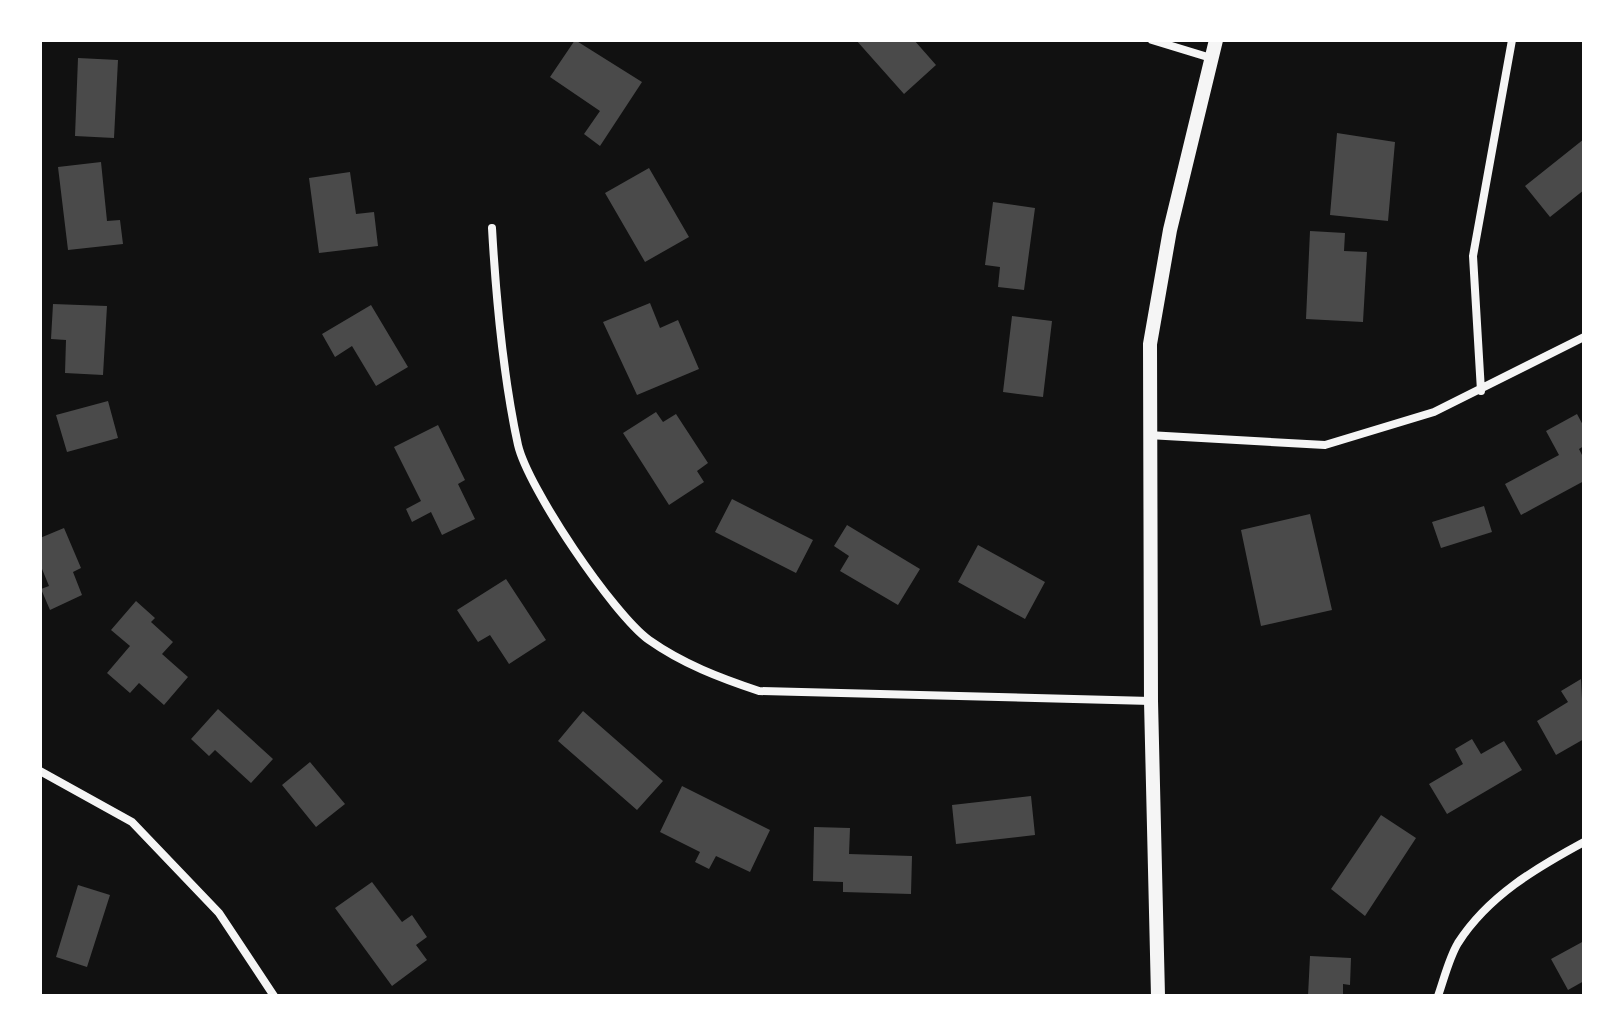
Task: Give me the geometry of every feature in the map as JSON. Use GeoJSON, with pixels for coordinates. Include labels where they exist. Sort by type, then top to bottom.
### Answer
{"type":"FeatureCollection","features":[{"type":"Feature","properties":{"kind":"street"},"geometry":{"type":"LineString","coordinates":[[1152,40],[1211,58]]}},
{"type":"Feature","properties":{"kind":"street"},"geometry":{"type":"LineString","coordinates":[[1158,996],[1151,701],[1150,344],[1170,230],[1216,40]]}},
{"type":"Feature","properties":{"kind":"street"},"geometry":{"type":"LineString","coordinates":[[1481,391],[1473,256],[1512,40]]}},
{"type":"Feature","properties":{"kind":"street"},"geometry":{"type":"LineString","coordinates":[[492,228],[495,293],[519,448],[546,506],[579,555],[647,638],[708,674],[759,691],[1151,701]]}},
{"type":"Feature","properties":{"kind":"street"},"geometry":{"type":"LineString","coordinates":[[1148,435],[1325,445],[1434,412],[1584,337]]}},
{"type":"Feature","properties":{"kind":"street"},"geometry":{"type":"LineString","coordinates":[[40,771],[132,822],[219,913],[274,996]]}},
{"type":"Feature","properties":{"kind":"street"},"geometry":{"type":"LineString","coordinates":[[1438,996],[1457,945],[1490,904],[1534,869],[1584,842]]}},
{"type":"Feature","properties":{"kind":"building"},"geometry":{"type":"Polygon","coordinates":[[[575,40],[642,82],[600,146],[584,134],[600,111],[550,77],[575,40]]]}},
{"type":"Feature","properties":{"kind":"building"},"geometry":{"type":"Polygon","coordinates":[[[856,40],[914,40],[936,65],[904,94],[856,40]]]}},
{"type":"Feature","properties":{"kind":"building"},"geometry":{"type":"Polygon","coordinates":[[[78,58],[118,60],[114,138],[75,136],[78,58]]]}},
{"type":"Feature","properties":{"kind":"building"},"geometry":{"type":"Polygon","coordinates":[[[1337,133],[1395,142],[1388,221],[1330,215],[1337,133]]]}},
{"type":"Feature","properties":{"kind":"building"},"geometry":{"type":"Polygon","coordinates":[[[1584,139],[1584,190],[1550,217],[1525,186],[1584,139]]]}},
{"type":"Feature","properties":{"kind":"building"},"geometry":{"type":"Polygon","coordinates":[[[101,162],[107,221],[120,220],[123,244],[68,250],[58,167],[101,162]]]}},
{"type":"Feature","properties":{"kind":"building"},"geometry":{"type":"Polygon","coordinates":[[[649,168],[689,237],[645,262],[605,193],[649,168]]]}},
{"type":"Feature","properties":{"kind":"building"},"geometry":{"type":"Polygon","coordinates":[[[350,172],[356,214],[374,212],[378,246],[319,253],[309,178],[350,172]]]}},
{"type":"Feature","properties":{"kind":"building"},"geometry":{"type":"Polygon","coordinates":[[[993,202],[1035,208],[1024,290],[998,287],[1000,267],[985,265],[993,202]]]}},
{"type":"Feature","properties":{"kind":"building"},"geometry":{"type":"Polygon","coordinates":[[[1310,231],[1345,233],[1344,251],[1367,252],[1363,322],[1306,319],[1310,231]]]}},
{"type":"Feature","properties":{"kind":"building"},"geometry":{"type":"Polygon","coordinates":[[[650,303],[660,328],[678,320],[699,369],[637,395],[603,322],[650,303]]]}},
{"type":"Feature","properties":{"kind":"building"},"geometry":{"type":"Polygon","coordinates":[[[53,304],[107,306],[103,375],[65,373],[66,340],[51,339],[53,304]]]}},
{"type":"Feature","properties":{"kind":"building"},"geometry":{"type":"Polygon","coordinates":[[[371,305],[408,367],[376,386],[352,346],[335,357],[322,334],[371,305]]]}},
{"type":"Feature","properties":{"kind":"building"},"geometry":{"type":"Polygon","coordinates":[[[1012,316],[1052,321],[1043,397],[1003,392],[1012,316]]]}},
{"type":"Feature","properties":{"kind":"building"},"geometry":{"type":"Polygon","coordinates":[[[108,401],[118,438],[67,452],[56,415],[108,401]]]}},
{"type":"Feature","properties":{"kind":"building"},"geometry":{"type":"Polygon","coordinates":[[[656,412],[663,422],[676,414],[708,463],[697,471],[704,482],[669,505],[623,433],[656,412]]]}},
{"type":"Feature","properties":{"kind":"building"},"geometry":{"type":"Polygon","coordinates":[[[1577,414],[1584,427],[1584,446],[1579,449],[1584,459],[1584,481],[1521,515],[1505,484],[1559,455],[1546,431],[1577,414]]]}},
{"type":"Feature","properties":{"kind":"building"},"geometry":{"type":"Polygon","coordinates":[[[438,425],[465,480],[458,484],[475,519],[442,535],[431,512],[412,522],[406,509],[421,501],[394,447],[438,425]]]}},
{"type":"Feature","properties":{"kind":"building"},"geometry":{"type":"Polygon","coordinates":[[[732,499],[813,540],[796,573],[715,532],[732,499]]]}},
{"type":"Feature","properties":{"kind":"building"},"geometry":{"type":"Polygon","coordinates":[[[1484,506],[1492,532],[1441,548],[1432,522],[1484,506]]]}},
{"type":"Feature","properties":{"kind":"building"},"geometry":{"type":"Polygon","coordinates":[[[1310,514],[1332,610],[1261,626],[1241,530],[1310,514]]]}},
{"type":"Feature","properties":{"kind":"building"},"geometry":{"type":"Polygon","coordinates":[[[847,525],[920,569],[898,605],[840,571],[849,556],[834,546],[847,525]]]}},
{"type":"Feature","properties":{"kind":"building"},"geometry":{"type":"Polygon","coordinates":[[[64,528],[81,568],[73,572],[82,595],[50,610],[41,589],[49,586],[40,564],[40,538],[64,528]]]}},
{"type":"Feature","properties":{"kind":"building"},"geometry":{"type":"Polygon","coordinates":[[[978,545],[1045,582],[1025,619],[958,582],[978,545]]]}},
{"type":"Feature","properties":{"kind":"building"},"geometry":{"type":"Polygon","coordinates":[[[506,579],[546,640],[509,664],[490,635],[478,642],[457,610],[506,579]]]}},
{"type":"Feature","properties":{"kind":"building"},"geometry":{"type":"Polygon","coordinates":[[[136,601],[155,618],[151,622],[173,642],[162,654],[188,677],[164,705],[139,683],[130,693],[107,673],[130,646],[111,630],[136,601]]]}},
{"type":"Feature","properties":{"kind":"building"},"geometry":{"type":"Polygon","coordinates":[[[1581,679],[1584,739],[1556,755],[1537,721],[1568,702],[1561,691],[1581,679]]]}},
{"type":"Feature","properties":{"kind":"building"},"geometry":{"type":"Polygon","coordinates":[[[218,709],[273,759],[251,783],[215,750],[209,756],[191,739],[218,709]]]}},
{"type":"Feature","properties":{"kind":"building"},"geometry":{"type":"Polygon","coordinates":[[[583,711],[663,781],[637,810],[558,741],[583,711]]]}},
{"type":"Feature","properties":{"kind":"building"},"geometry":{"type":"Polygon","coordinates":[[[1472,739],[1481,754],[1504,741],[1522,770],[1447,814],[1429,784],[1463,764],[1455,749],[1472,739]]]}},
{"type":"Feature","properties":{"kind":"building"},"geometry":{"type":"Polygon","coordinates":[[[310,762],[345,804],[316,827],[282,785],[310,762]]]}},
{"type":"Feature","properties":{"kind":"building"},"geometry":{"type":"Polygon","coordinates":[[[682,786],[770,830],[750,872],[716,856],[709,869],[695,862],[700,852],[660,832],[682,786]]]}},
{"type":"Feature","properties":{"kind":"building"},"geometry":{"type":"Polygon","coordinates":[[[1031,796],[1035,835],[956,844],[952,805],[1031,796]]]}},
{"type":"Feature","properties":{"kind":"building"},"geometry":{"type":"Polygon","coordinates":[[[1381,815],[1416,838],[1365,916],[1331,889],[1381,815]]]}},
{"type":"Feature","properties":{"kind":"building"},"geometry":{"type":"Polygon","coordinates":[[[814,827],[850,828],[849,854],[912,856],[911,894],[843,892],[843,882],[813,881],[814,827]]]}},
{"type":"Feature","properties":{"kind":"building"},"geometry":{"type":"Polygon","coordinates":[[[372,882],[402,922],[412,915],[427,937],[416,945],[427,960],[392,986],[335,908],[372,882]]]}},
{"type":"Feature","properties":{"kind":"building"},"geometry":{"type":"Polygon","coordinates":[[[78,885],[110,895],[87,967],[56,957],[78,885]]]}},
{"type":"Feature","properties":{"kind":"building"},"geometry":{"type":"Polygon","coordinates":[[[1584,941],[1584,981],[1568,990],[1551,959],[1584,941]]]}},
{"type":"Feature","properties":{"kind":"building"},"geometry":{"type":"Polygon","coordinates":[[[1310,956],[1351,958],[1350,985],[1343,984],[1343,996],[1308,996],[1310,956]]]}}]}
